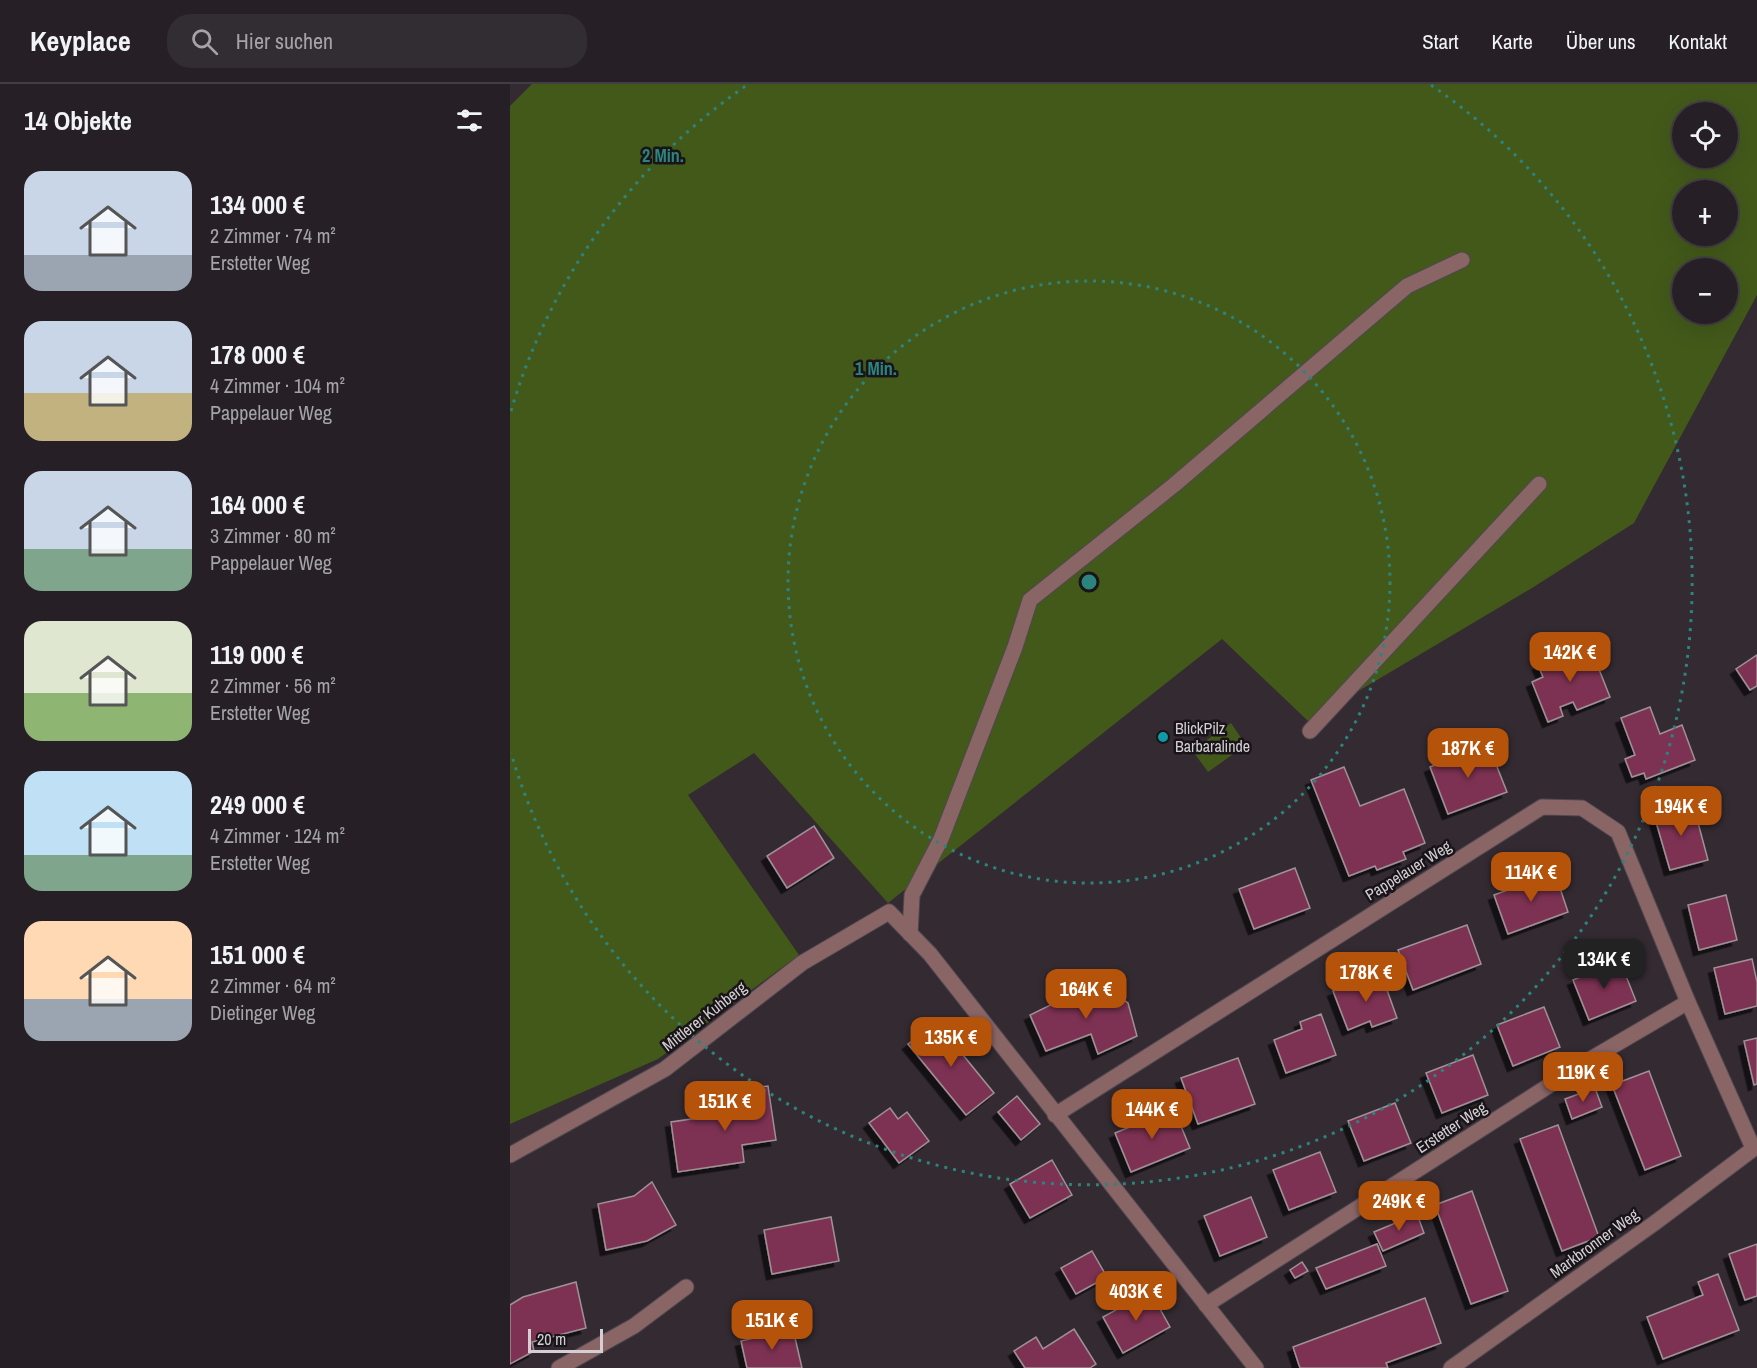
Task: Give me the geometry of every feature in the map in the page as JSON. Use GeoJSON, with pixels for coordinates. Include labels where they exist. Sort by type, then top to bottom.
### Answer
{"type":"FeatureCollection","features":[{"type":"Feature","properties":{"kind":"street"},"geometry":{"type":"LineString","coordinates":[[1256,1368],[930,954],[910,934],[912,895],[941,839],[1015,646],[1030,600],[1174,485],[1407,286],[1462,260]]}},
{"type":"Feature","properties":{"kind":"street"},"geometry":{"type":"LineString","coordinates":[[1310,731],[1539,484]]}},
{"type":"Feature","properties":{"kind":"street","name":"Pappelauer Weg"},"geometry":{"type":"LineString","coordinates":[[1055,1115],[1542,807],[1582,808],[1618,832],[1688,1002],[1755,1147]]}},
{"type":"Feature","properties":{"kind":"street","name":"Mittlerer Kuhberg"},"geometry":{"type":"LineString","coordinates":[[510,1155],[665,1069],[802,963],[889,912],[910,934]]}},
{"type":"Feature","properties":{"kind":"street","name":"Erstetter Weg"},"geometry":{"type":"LineString","coordinates":[[1206,1305],[1589,1060],[1688,1002]]}},
{"type":"Feature","properties":{"kind":"street","name":"Markbronner Weg"},"geometry":{"type":"LineString","coordinates":[[1451,1368],[1656,1222],[1755,1147]]}},
{"type":"Feature","properties":{"kind":"street"},"geometry":{"type":"LineString","coordinates":[[559,1368],[634,1326],[686,1287]]}},
{"type":"Feature","properties":{"kind":"green space"},"geometry":{"type":"Polygon","coordinates":[[[532,84],[1757,84],[1757,295],[1634,523],[1532,588],[1308,721],[1222,639],[888,903],[754,753],[688,795],[799,955],[658,1059],[510,1124],[510,106],[532,84]]]}},
{"type":"Feature","properties":{"kind":"green space"},"geometry":{"type":"Polygon","coordinates":[[[1231,723],[1246,745],[1208,772],[1192,750],[1231,723]]]}},
{"type":"Feature","properties":{"kind":"building"},"geometry":{"type":"Polygon","coordinates":[[[1589,644],[1610,697],[1577,710],[1573,702],[1560,707],[1563,716],[1548,722],[1532,682],[1543,677],[1538,665],[1589,644]]]}},
{"type":"Feature","properties":{"kind":"building"},"geometry":{"type":"Polygon","coordinates":[[[1757,655],[1757,686],[1750,690],[1736,669],[1757,655]]]}},
{"type":"Feature","properties":{"kind":"building"},"geometry":{"type":"Polygon","coordinates":[[[1650,707],[1660,734],[1682,725],[1695,760],[1646,779],[1644,773],[1632,777],[1625,759],[1635,755],[1621,718],[1650,707]]]}},
{"type":"Feature","properties":{"kind":"building"},"geometry":{"type":"Polygon","coordinates":[[[1488,744],[1507,792],[1448,814],[1430,767],[1488,744]]]}},
{"type":"Feature","properties":{"kind":"building"},"geometry":{"type":"Polygon","coordinates":[[[1344,767],[1360,806],[1404,789],[1425,843],[1403,852],[1406,859],[1377,870],[1375,866],[1349,876],[1311,780],[1344,767]]]}},
{"type":"Feature","properties":{"kind":"building"},"geometry":{"type":"Polygon","coordinates":[[[1693,804],[1708,860],[1670,870],[1654,815],[1693,804]]]}},
{"type":"Feature","properties":{"kind":"building"},"geometry":{"type":"Polygon","coordinates":[[[814,826],[834,858],[787,888],[767,856],[814,826]]]}},
{"type":"Feature","properties":{"kind":"building"},"geometry":{"type":"Polygon","coordinates":[[[1295,868],[1310,908],[1254,929],[1239,889],[1295,868]]]}},
{"type":"Feature","properties":{"kind":"building"},"geometry":{"type":"Polygon","coordinates":[[[1555,873],[1568,912],[1508,934],[1494,895],[1555,873]]]}},
{"type":"Feature","properties":{"kind":"building"},"geometry":{"type":"Polygon","coordinates":[[[1726,895],[1737,940],[1699,950],[1688,905],[1726,895]]]}},
{"type":"Feature","properties":{"kind":"building"},"geometry":{"type":"Polygon","coordinates":[[[1467,925],[1481,964],[1413,990],[1398,950],[1467,925]]]}},
{"type":"Feature","properties":{"kind":"building"},"geometry":{"type":"Polygon","coordinates":[[[1752,959],[1757,982],[1757,1006],[1725,1014],[1714,968],[1752,959]]]}},
{"type":"Feature","properties":{"kind":"building"},"geometry":{"type":"Polygon","coordinates":[[[1620,961],[1636,1001],[1589,1020],[1573,980],[1620,961]]]}},
{"type":"Feature","properties":{"kind":"building"},"geometry":{"type":"Polygon","coordinates":[[[1381,973],[1397,1018],[1372,1027],[1370,1021],[1348,1030],[1333,991],[1381,973]]]}},
{"type":"Feature","properties":{"kind":"building"},"geometry":{"type":"Polygon","coordinates":[[[1097,982],[1128,1003],[1137,1036],[1098,1054],[1091,1034],[1046,1051],[1030,1015],[1097,982]]]}},
{"type":"Feature","properties":{"kind":"building"},"geometry":{"type":"Polygon","coordinates":[[[1544,1007],[1560,1047],[1513,1066],[1497,1025],[1544,1007]]]}},
{"type":"Feature","properties":{"kind":"building"},"geometry":{"type":"Polygon","coordinates":[[[1321,1014],[1336,1055],[1286,1073],[1274,1040],[1302,1029],[1300,1022],[1321,1014]]]}},
{"type":"Feature","properties":{"kind":"building"},"geometry":{"type":"Polygon","coordinates":[[[936,1022],[994,1093],[966,1115],[908,1044],[936,1022]]]}},
{"type":"Feature","properties":{"kind":"building"},"geometry":{"type":"Polygon","coordinates":[[[1757,1038],[1757,1084],[1754,1085],[1744,1041],[1757,1038]]]}},
{"type":"Feature","properties":{"kind":"building"},"geometry":{"type":"Polygon","coordinates":[[[1473,1055],[1488,1095],[1442,1113],[1426,1073],[1473,1055]]]}},
{"type":"Feature","properties":{"kind":"building"},"geometry":{"type":"Polygon","coordinates":[[[1238,1058],[1255,1104],[1198,1124],[1181,1078],[1238,1058]]]}},
{"type":"Feature","properties":{"kind":"building"},"geometry":{"type":"Polygon","coordinates":[[[1649,1071],[1681,1156],[1645,1170],[1612,1085],[1649,1071]]]}},
{"type":"Feature","properties":{"kind":"building"},"geometry":{"type":"Polygon","coordinates":[[[768,1086],[776,1140],[742,1145],[744,1162],[678,1172],[671,1122],[732,1113],[729,1091],[768,1086]]]}},
{"type":"Feature","properties":{"kind":"building"},"geometry":{"type":"Polygon","coordinates":[[[1595,1088],[1602,1107],[1572,1119],[1565,1099],[1595,1088]]]}},
{"type":"Feature","properties":{"kind":"building"},"geometry":{"type":"Polygon","coordinates":[[[1017,1096],[1040,1124],[1021,1140],[998,1112],[1017,1096]]]}},
{"type":"Feature","properties":{"kind":"building"},"geometry":{"type":"Polygon","coordinates":[[[1395,1103],[1411,1143],[1364,1161],[1348,1121],[1395,1103]]]}},
{"type":"Feature","properties":{"kind":"building"},"geometry":{"type":"Polygon","coordinates":[[[890,1108],[898,1119],[907,1112],[929,1141],[899,1163],[869,1123],[890,1108]]]}},
{"type":"Feature","properties":{"kind":"building"},"geometry":{"type":"Polygon","coordinates":[[[1174,1109],[1190,1148],[1131,1172],[1115,1133],[1174,1109]]]}},
{"type":"Feature","properties":{"kind":"building"},"geometry":{"type":"Polygon","coordinates":[[[1558,1125],[1599,1237],[1562,1251],[1520,1139],[1558,1125]]]}},
{"type":"Feature","properties":{"kind":"building"},"geometry":{"type":"Polygon","coordinates":[[[1320,1152],[1336,1192],[1289,1210],[1273,1170],[1320,1152]]]}},
{"type":"Feature","properties":{"kind":"building"},"geometry":{"type":"Polygon","coordinates":[[[1052,1160],[1072,1195],[1030,1218],[1010,1184],[1052,1160]]]}},
{"type":"Feature","properties":{"kind":"building"},"geometry":{"type":"Polygon","coordinates":[[[652,1182],[676,1225],[647,1241],[606,1250],[598,1204],[634,1196],[652,1182]]]}},
{"type":"Feature","properties":{"kind":"building"},"geometry":{"type":"Polygon","coordinates":[[[1472,1191],[1508,1291],[1471,1304],[1435,1205],[1472,1191]]]}},
{"type":"Feature","properties":{"kind":"building"},"geometry":{"type":"Polygon","coordinates":[[[1251,1197],[1267,1237],[1220,1256],[1204,1216],[1251,1197]]]}},
{"type":"Feature","properties":{"kind":"building"},"geometry":{"type":"Polygon","coordinates":[[[1417,1214],[1424,1233],[1383,1251],[1374,1232],[1417,1214]]]}},
{"type":"Feature","properties":{"kind":"building"},"geometry":{"type":"Polygon","coordinates":[[[831,1217],[839,1261],[772,1274],[764,1230],[831,1217]]]}},
{"type":"Feature","properties":{"kind":"building"},"geometry":{"type":"Polygon","coordinates":[[[1377,1244],[1386,1266],[1326,1289],[1316,1268],[1377,1244]]]}},
{"type":"Feature","properties":{"kind":"building"},"geometry":{"type":"Polygon","coordinates":[[[1757,1244],[1757,1296],[1745,1300],[1729,1254],[1757,1244]]]}},
{"type":"Feature","properties":{"kind":"building"},"geometry":{"type":"Polygon","coordinates":[[[1092,1251],[1107,1277],[1076,1294],[1061,1268],[1092,1251]]]}},
{"type":"Feature","properties":{"kind":"building"},"geometry":{"type":"Polygon","coordinates":[[[1302,1262],[1308,1271],[1295,1278],[1290,1270],[1302,1262]]]}},
{"type":"Feature","properties":{"kind":"building"},"geometry":{"type":"Polygon","coordinates":[[[1718,1274],[1739,1330],[1663,1359],[1647,1317],[1703,1295],[1698,1282],[1718,1274]]]}},
{"type":"Feature","properties":{"kind":"building"},"geometry":{"type":"Polygon","coordinates":[[[576,1282],[586,1328],[532,1342],[534,1351],[510,1364],[510,1305],[523,1297],[576,1282]]]}},
{"type":"Feature","properties":{"kind":"building"},"geometry":{"type":"Polygon","coordinates":[[[1150,1291],[1170,1327],[1123,1353],[1103,1317],[1150,1291]]]}},
{"type":"Feature","properties":{"kind":"building"},"geometry":{"type":"Polygon","coordinates":[[[1425,1298],[1441,1343],[1386,1363],[1388,1368],[1300,1368],[1293,1347],[1425,1298]]]}},
{"type":"Feature","properties":{"kind":"building"},"geometry":{"type":"Polygon","coordinates":[[[793,1329],[802,1368],[747,1368],[741,1341],[793,1329]]]}},
{"type":"Feature","properties":{"kind":"building"},"geometry":{"type":"Polygon","coordinates":[[[1074,1329],[1096,1364],[1090,1368],[1025,1368],[1014,1351],[1036,1337],[1043,1349],[1074,1329]]]}},
{"type":"Feature","properties":{"kind":"place","name":"BlickPilz Barbaralinde"},"geometry":{"type":"Point","coordinates":[1163,737]}}]}
